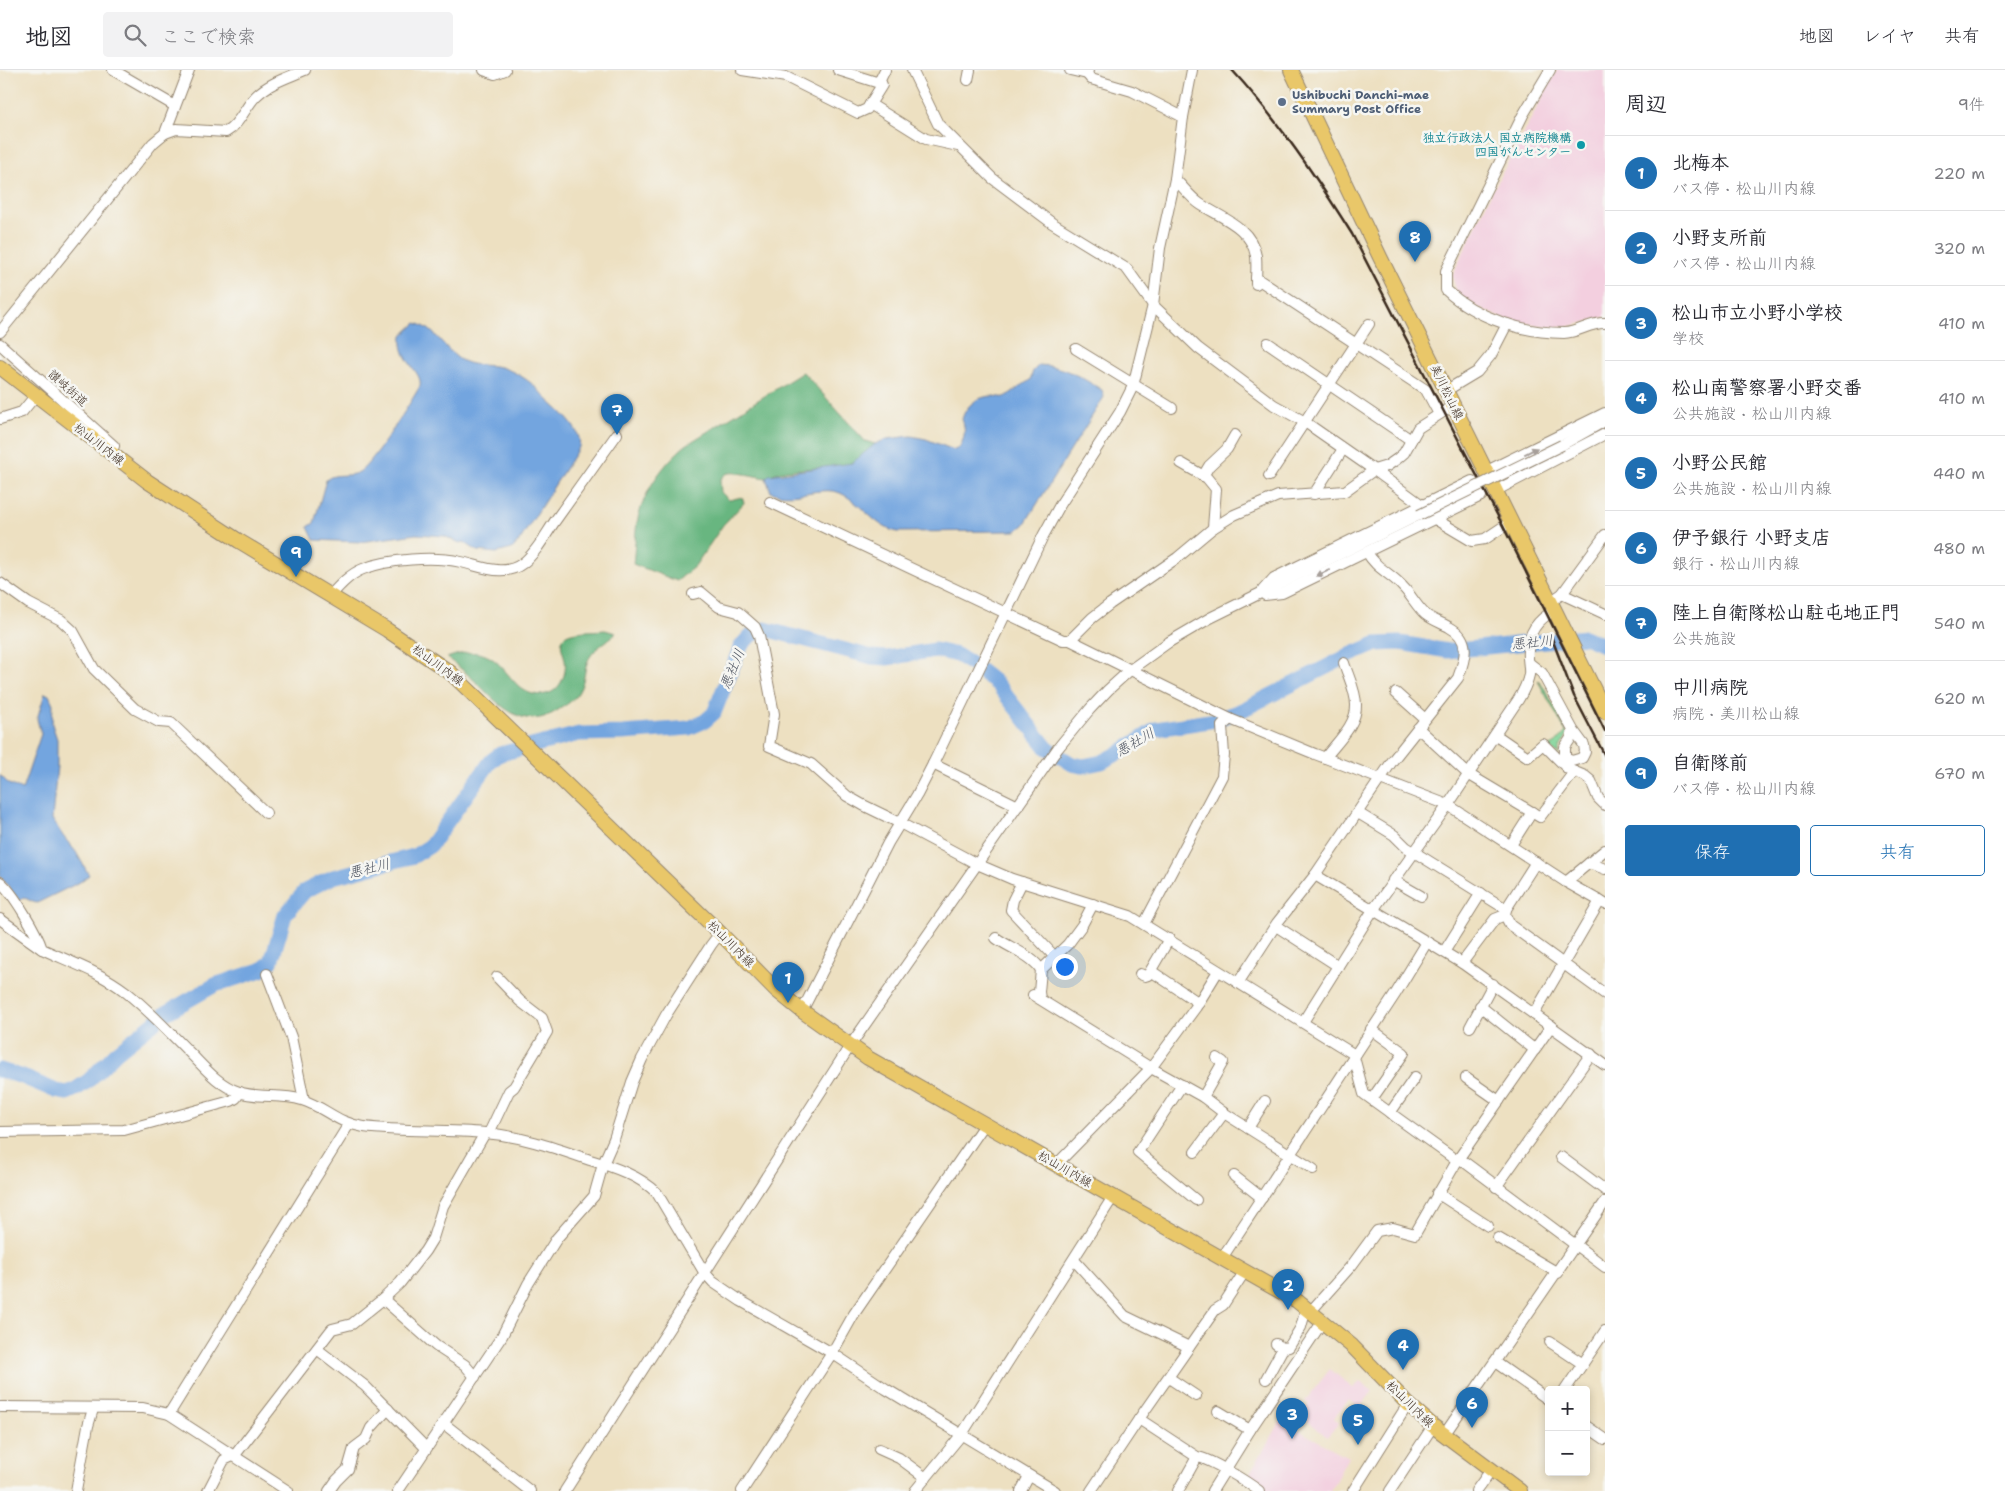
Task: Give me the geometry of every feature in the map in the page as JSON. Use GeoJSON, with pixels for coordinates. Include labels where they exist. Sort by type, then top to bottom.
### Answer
{"type":"FeatureCollection","features":[{"type":"Feature","properties":{"kind":"main road","name":"美川松山線"},"geometry":{"type":"LineString","coordinates":[[1291,70],[1380,258],[1487,472],[1555,602],[1605,712]]}},
{"type":"Feature","properties":{"kind":"main road","name":"松山川内線"},"geometry":{"type":"LineString","coordinates":[[0,367],[147,481],[239,541],[331,595],[429,656],[451,672],[776,990],[802,1011],[868,1058],[984,1125],[1277,1288],[1310,1310],[1352,1346],[1408,1404],[1438,1431],[1520,1491]]}},
{"type":"Feature","properties":{"kind":"street"},"geometry":{"type":"LineString","coordinates":[[113,70],[174,106]]}},
{"type":"Feature","properties":{"kind":"street"},"geometry":{"type":"LineString","coordinates":[[165,133],[189,70]]}},
{"type":"Feature","properties":{"kind":"street"},"geometry":{"type":"LineString","coordinates":[[0,332],[153,143],[165,133],[176,129],[226,132],[232,128],[257,95],[276,83],[305,70]]}},
{"type":"Feature","properties":{"kind":"street"},"geometry":{"type":"LineString","coordinates":[[484,70],[495,74],[505,70]]}},
{"type":"Feature","properties":{"kind":"street"},"geometry":{"type":"LineString","coordinates":[[742,70],[786,77],[858,113],[867,109],[882,85],[880,80],[885,70]]}},
{"type":"Feature","properties":{"kind":"street"},"geometry":{"type":"LineString","coordinates":[[838,70],[876,82],[880,80]]}},
{"type":"Feature","properties":{"kind":"street"},"geometry":{"type":"LineString","coordinates":[[912,70],[938,124],[958,146],[992,178],[1052,222],[1127,269],[1152,305],[1198,348],[1274,404],[1305,422],[1374,470],[1421,510],[1472,541],[1485,539],[1512,521]]}},
{"type":"Feature","properties":{"kind":"street"},"geometry":{"type":"LineString","coordinates":[[1070,70],[1088,72],[1091,79],[1132,91],[1182,117]]}},
{"type":"Feature","properties":{"kind":"street"},"geometry":{"type":"LineString","coordinates":[[802,1011],[900,823],[933,764],[1060,505],[1120,412],[1133,386],[1152,305],[1160,248],[1175,180],[1182,117],[1192,70]]}},
{"type":"Feature","properties":{"kind":"street"},"geometry":{"type":"LineString","coordinates":[[1550,70],[1524,116],[1446,271],[1446,290],[1455,299],[1480,313],[1514,327],[1566,333],[1598,322],[1605,323]]}},
{"type":"Feature","properties":{"kind":"street"},"geometry":{"type":"LineString","coordinates":[[870,104],[926,140],[958,146]]}},
{"type":"Feature","properties":{"kind":"street"},"geometry":{"type":"LineString","coordinates":[[1175,180],[1198,204],[1225,218],[1242,230],[1250,240],[1256,255],[1256,281],[1426,390],[1439,414]]}},
{"type":"Feature","properties":{"kind":"street"},"geometry":{"type":"LineString","coordinates":[[1269,476],[1369,324]]}},
{"type":"Feature","properties":{"kind":"street"},"geometry":{"type":"LineString","coordinates":[[1447,390],[1478,372],[1492,356],[1507,324]]}},
{"type":"Feature","properties":{"kind":"street"},"geometry":{"type":"LineString","coordinates":[[1268,343],[1411,440]]}},
{"type":"Feature","properties":{"kind":"street","name":"讃岐街道"},"geometry":{"type":"LineString","coordinates":[[0,344],[114,446],[111,454]]}},
{"type":"Feature","properties":{"kind":"street"},"geometry":{"type":"LineString","coordinates":[[1076,349],[1133,386],[1172,408]]}},
{"type":"Feature","properties":{"kind":"street"},"geometry":{"type":"LineString","coordinates":[[0,419],[22,412],[36,395]]}},
{"type":"Feature","properties":{"kind":"street"},"geometry":{"type":"LineString","coordinates":[[1070,640],[1092,618],[1110,604],[1177,558],[1213,528],[1234,515],[1278,496],[1345,491],[1374,470],[1387,466],[1397,459],[1404,453],[1418,428],[1454,405]]}},
{"type":"Feature","properties":{"kind":"street"},"geometry":{"type":"LineString","coordinates":[[1487,472],[1605,413]]}},
{"type":"Feature","properties":{"kind":"street"},"geometry":{"type":"LineString","coordinates":[[565,1491],[850,1046],[1058,748],[1090,709],[1130,670],[1184,633],[1421,510],[1562,445],[1605,421]]}},
{"type":"Feature","properties":{"kind":"street"},"geometry":{"type":"LineString","coordinates":[[331,595],[350,576],[363,569],[400,561],[439,559],[461,562],[482,569],[497,571],[512,569],[523,563],[549,530],[617,434]]}},
{"type":"Feature","properties":{"kind":"street"},"geometry":{"type":"LineString","coordinates":[[1497,490],[1605,434]]}},
{"type":"Feature","properties":{"kind":"street"},"geometry":{"type":"LineString","coordinates":[[1203,476],[1209,466],[1228,449],[1235,435]]}},
{"type":"Feature","properties":{"kind":"street"},"geometry":{"type":"LineString","coordinates":[[1314,494],[1343,448]]}},
{"type":"Feature","properties":{"kind":"street"},"geometry":{"type":"LineString","coordinates":[[1181,463],[1203,476],[1216,489],[1213,528]]}},
{"type":"Feature","properties":{"kind":"street"},"geometry":{"type":"LineString","coordinates":[[1421,510],[1472,481]]}},
{"type":"Feature","properties":{"kind":"street"},"geometry":{"type":"LineString","coordinates":[[1452,491],[1459,492],[1463,498],[1460,506]]}},
{"type":"Feature","properties":{"kind":"street"},"geometry":{"type":"LineString","coordinates":[[1257,596],[1282,593],[1481,496]]}},
{"type":"Feature","properties":{"kind":"street"},"geometry":{"type":"LineString","coordinates":[[770,502],[1063,640],[1070,640],[1226,716],[1325,758],[1448,805],[1566,882],[1602,903],[1534,1014]]}},
{"type":"Feature","properties":{"kind":"street"},"geometry":{"type":"LineString","coordinates":[[1303,1022],[1393,880],[1496,735],[1525,688],[1529,672],[1528,652],[1531,635],[1539,621],[1605,535]]}},
{"type":"Feature","properties":{"kind":"street"},"geometry":{"type":"LineString","coordinates":[[1238,983],[1276,926],[1315,875],[1393,760],[1458,678],[1465,658],[1464,644],[1458,632],[1424,613],[1403,586],[1375,565],[1367,552]]}},
{"type":"Feature","properties":{"kind":"street"},"geometry":{"type":"LineString","coordinates":[[0,583],[28,603],[61,620],[73,631],[94,668],[135,709],[159,722],[171,723],[266,813]]}},
{"type":"Feature","properties":{"kind":"street"},"geometry":{"type":"LineString","coordinates":[[693,594],[701,592],[718,607],[738,612],[757,632],[774,714],[769,746],[811,764],[847,796],[977,864],[1022,882],[1130,916],[1303,1022],[1355,1056],[1364,1094],[1458,1159],[1605,1267]]}},
{"type":"Feature","properties":{"kind":"street"},"geometry":{"type":"LineString","coordinates":[[1555,602],[1605,614]]}},
{"type":"Feature","properties":{"kind":"street"},"geometry":{"type":"LineString","coordinates":[[1325,758],[1349,728],[1355,714],[1356,704],[1344,663]]}},
{"type":"Feature","properties":{"kind":"street"},"geometry":{"type":"LineString","coordinates":[[1529,663],[1542,673],[1573,730]]}},
{"type":"Feature","properties":{"kind":"street"},"geometry":{"type":"LineString","coordinates":[[1396,693],[1425,719]]}},
{"type":"Feature","properties":{"kind":"street"},"geometry":{"type":"LineString","coordinates":[[1144,924],[1222,776],[1224,755],[1222,726],[1226,716]]}},
{"type":"Feature","properties":{"kind":"street"},"geometry":{"type":"LineString","coordinates":[[1418,728],[1468,774],[1540,817],[1574,772]]}},
{"type":"Feature","properties":{"kind":"street"},"geometry":{"type":"LineString","coordinates":[[1496,735],[1528,757],[1543,744],[1559,762],[1592,781],[1598,798],[1605,805]]}},
{"type":"Feature","properties":{"kind":"street"},"geometry":{"type":"LineString","coordinates":[[933,764],[1018,806]]}},
{"type":"Feature","properties":{"kind":"street"},"geometry":{"type":"LineString","coordinates":[[1510,845],[1532,812]]}},
{"type":"Feature","properties":{"kind":"street"},"geometry":{"type":"LineString","coordinates":[[1358,813],[1394,835],[1406,847],[1481,894],[1505,912],[1510,925],[1605,994]]}},
{"type":"Feature","properties":{"kind":"street"},"geometry":{"type":"LineString","coordinates":[[1566,882],[1605,850]]}},
{"type":"Feature","properties":{"kind":"street"},"geometry":{"type":"LineString","coordinates":[[1462,963],[1495,919],[1505,912],[1536,862]]}},
{"type":"Feature","properties":{"kind":"street"},"geometry":{"type":"LineString","coordinates":[[1589,863],[1605,869]]}},
{"type":"Feature","properties":{"kind":"street"},"geometry":{"type":"LineString","coordinates":[[1315,875],[1462,963],[1605,1064]]}},
{"type":"Feature","properties":{"kind":"street"},"geometry":{"type":"LineString","coordinates":[[1393,880],[1421,896]]}},
{"type":"Feature","properties":{"kind":"street"},"geometry":{"type":"LineString","coordinates":[[0,882],[7,888],[21,908],[38,937],[42,949]]}},
{"type":"Feature","properties":{"kind":"street"},"geometry":{"type":"LineString","coordinates":[[1022,882],[1013,900],[1011,910],[1055,957]]}},
{"type":"Feature","properties":{"kind":"street"},"geometry":{"type":"LineString","coordinates":[[1444,952],[1481,894]]}},
{"type":"Feature","properties":{"kind":"street"},"geometry":{"type":"LineString","coordinates":[[1041,970],[1068,944],[1082,924],[1092,904]]}},
{"type":"Feature","properties":{"kind":"street"},"geometry":{"type":"LineString","coordinates":[[0,919],[42,949],[113,983],[126,992],[158,1021],[210,1075],[240,1092],[255,1095],[284,1095],[304,1100],[349,1124],[391,1130],[487,1133],[528,1139],[603,1164],[646,1183],[657,1193],[704,1272],[714,1282],[742,1301],[832,1353],[886,1390],[1055,1491]]}},
{"type":"Feature","properties":{"kind":"street"},"geometry":{"type":"LineString","coordinates":[[1276,926],[1338,966]]}},
{"type":"Feature","properties":{"kind":"street"},"geometry":{"type":"LineString","coordinates":[[398,1491],[502,1336],[528,1284],[557,1238],[594,1196],[603,1164],[614,1139],[632,1082],[642,1059],[666,1015],[720,934]]}},
{"type":"Feature","properties":{"kind":"street"},"geometry":{"type":"LineString","coordinates":[[996,938],[1038,964],[1041,970],[1037,997],[1151,1068],[1203,1097],[1224,1113],[1313,1169]]}},
{"type":"Feature","properties":{"kind":"street"},"geometry":{"type":"LineString","coordinates":[[1169,939],[1145,973],[1199,1003]]}},
{"type":"Feature","properties":{"kind":"street"},"geometry":{"type":"LineString","coordinates":[[1222,1258],[1355,1056],[1427,942]]}},
{"type":"Feature","properties":{"kind":"street"},"geometry":{"type":"LineString","coordinates":[[1056,1164],[1151,1068],[1199,1003],[1218,971]]}},
{"type":"Feature","properties":{"kind":"street"},"geometry":{"type":"LineString","coordinates":[[267,974],[291,1036],[304,1100]]}},
{"type":"Feature","properties":{"kind":"street"},"geometry":{"type":"LineString","coordinates":[[208,1491],[224,1460],[235,1455],[332,1329],[352,1324],[384,1299],[400,1283],[433,1238],[443,1206],[487,1133],[509,1092],[514,1087],[547,1032],[542,1018],[520,1001],[496,977]]}},
{"type":"Feature","properties":{"kind":"street"},"geometry":{"type":"LineString","coordinates":[[1470,1027],[1493,984]]}},
{"type":"Feature","properties":{"kind":"street"},"geometry":{"type":"LineString","coordinates":[[1480,1006],[1535,1050]]}},
{"type":"Feature","properties":{"kind":"street"},"geometry":{"type":"LineString","coordinates":[[1266,1379],[1280,1346],[1289,1348],[1310,1310],[1352,1265],[1377,1232],[1393,1228],[1415,1234],[1458,1159],[1551,1026]]}},
{"type":"Feature","properties":{"kind":"street"},"geometry":{"type":"LineString","coordinates":[[1372,1029],[1404,1053],[1372,1099]]}},
{"type":"Feature","properties":{"kind":"street"},"geometry":{"type":"LineString","coordinates":[[1496,1187],[1591,1054]]}},
{"type":"Feature","properties":{"kind":"street"},"geometry":{"type":"LineString","coordinates":[[1203,1097],[1223,1062],[1217,1058]]}},
{"type":"Feature","properties":{"kind":"street"},"geometry":{"type":"LineString","coordinates":[[1390,1113],[1415,1077]]}},
{"type":"Feature","properties":{"kind":"street"},"geometry":{"type":"LineString","coordinates":[[1466,1078],[1499,1101]]}},
{"type":"Feature","properties":{"kind":"street"},"geometry":{"type":"LineString","coordinates":[[1182,1085],[1138,1152],[1196,1200]]}},
{"type":"Feature","properties":{"kind":"street"},"geometry":{"type":"LineString","coordinates":[[0,1132],[124,1130],[231,1101],[240,1092]]}},
{"type":"Feature","properties":{"kind":"street"},"geometry":{"type":"LineString","coordinates":[[1248,1128],[1265,1101]]}},
{"type":"Feature","properties":{"kind":"street"},"geometry":{"type":"LineString","coordinates":[[1195,1152],[1224,1113]]}},
{"type":"Feature","properties":{"kind":"street"},"geometry":{"type":"LineString","coordinates":[[169,1414],[349,1124]]}},
{"type":"Feature","properties":{"kind":"street"},"geometry":{"type":"LineString","coordinates":[[742,1491],[832,1353],[859,1306],[984,1125]]}},
{"type":"Feature","properties":{"kind":"street"},"geometry":{"type":"LineString","coordinates":[[1561,1157],[1605,1190]]}},
{"type":"Feature","properties":{"kind":"street"},"geometry":{"type":"LineString","coordinates":[[1234,1176],[1262,1198]]}},
{"type":"Feature","properties":{"kind":"street"},"geometry":{"type":"LineString","coordinates":[[1437,1193],[1488,1226]]}},
{"type":"Feature","properties":{"kind":"street"},"geometry":{"type":"LineString","coordinates":[[915,1491],[962,1434],[1114,1197]]}},
{"type":"Feature","properties":{"kind":"street"},"geometry":{"type":"LineString","coordinates":[[1390,1491],[1495,1362],[1605,1202]]}},
{"type":"Feature","properties":{"kind":"street"},"geometry":{"type":"LineString","coordinates":[[1498,1238],[1558,1272]]}},
{"type":"Feature","properties":{"kind":"street"},"geometry":{"type":"LineString","coordinates":[[1074,1260],[1125,1316],[1189,1347]]}},
{"type":"Feature","properties":{"kind":"street"},"geometry":{"type":"LineString","coordinates":[[1091,1491],[1189,1347],[1215,1310],[1223,1305],[1245,1271]]}},
{"type":"Feature","properties":{"kind":"street"},"geometry":{"type":"LineString","coordinates":[[384,1299],[436,1346],[465,1366],[475,1377]]}},
{"type":"Feature","properties":{"kind":"street"},"geometry":{"type":"LineString","coordinates":[[1212,1491],[1250,1430],[1323,1322]]}},
{"type":"Feature","properties":{"kind":"street"},"geometry":{"type":"LineString","coordinates":[[1569,1386],[1605,1331]]}},
{"type":"Feature","properties":{"kind":"street"},"geometry":{"type":"LineString","coordinates":[[1550,1342],[1583,1364]]}},
{"type":"Feature","properties":{"kind":"street"},"geometry":{"type":"LineString","coordinates":[[317,1349],[365,1386],[426,1448]]}},
{"type":"Feature","properties":{"kind":"street"},"geometry":{"type":"LineString","coordinates":[[1495,1362],[1545,1397]]}},
{"type":"Feature","properties":{"kind":"street"},"geometry":{"type":"LineString","coordinates":[[1169,1378],[1196,1396]]}},
{"type":"Feature","properties":{"kind":"street"},"geometry":{"type":"LineString","coordinates":[[1353,1491],[1408,1404]]}},
{"type":"Feature","properties":{"kind":"street"},"geometry":{"type":"LineString","coordinates":[[0,1407],[143,1408],[169,1414],[288,1491]]}},
{"type":"Feature","properties":{"kind":"street"},"geometry":{"type":"LineString","coordinates":[[76,1491],[93,1408]]}},
{"type":"Feature","properties":{"kind":"street"},"geometry":{"type":"LineString","coordinates":[[329,1491],[348,1469],[354,1448],[366,1439],[370,1428],[388,1409]]}},
{"type":"Feature","properties":{"kind":"street"},"geometry":{"type":"LineString","coordinates":[[1218,1410],[1250,1430]]}},
{"type":"Feature","properties":{"kind":"street"},"geometry":{"type":"LineString","coordinates":[[1139,1419],[1197,1457],[1225,1470],[1259,1491]]}},
{"type":"Feature","properties":{"kind":"street"},"geometry":{"type":"LineString","coordinates":[[443,1423],[530,1491]]}},
{"type":"Feature","properties":{"kind":"street"},"geometry":{"type":"LineString","coordinates":[[1590,1429],[1605,1439]]}},
{"type":"Feature","properties":{"kind":"street"},"geometry":{"type":"LineString","coordinates":[[879,1448],[898,1458],[926,1478]]}},
{"type":"Feature","properties":{"kind":"street"},"geometry":{"type":"LineString","coordinates":[[1178,1491],[1197,1457]]}},
{"type":"Feature","properties":{"kind":"street"},"geometry":{"type":"LineString","coordinates":[[1476,1491],[1491,1470]]}},
{"type":"Feature","properties":{"kind":"street"},"geometry":{"type":"LineString","coordinates":[[1021,1491],[1029,1476]]}},
{"type":"Feature","properties":{"kind":"shaded area"},"geometry":{"type":"Polygon","coordinates":[[[1557,70],[1605,70],[1605,317],[1567,327],[1549,327],[1507,320],[1483,310],[1458,296],[1452,276],[1491,194],[1557,70]]]}},
{"type":"Feature","properties":{"kind":"shaded area"},"geometry":{"type":"Polygon","coordinates":[[[1330,1369],[1353,1388],[1360,1382],[1373,1391],[1360,1407],[1348,1400],[1334,1418],[1339,1423],[1327,1437],[1302,1416],[1309,1404],[1305,1401],[1330,1369]]]}},
{"type":"Feature","properties":{"kind":"shaded area"},"geometry":{"type":"Polygon","coordinates":[[[1281,1421],[1348,1457],[1330,1491],[1263,1491],[1247,1478],[1281,1421]]]}},
{"type":"Feature","properties":{"kind":"green space"},"geometry":{"type":"Polygon","coordinates":[[[803,372],[865,441],[875,444],[851,464],[842,466],[783,471],[766,478],[739,473],[725,474],[720,480],[721,492],[729,500],[742,497],[744,503],[723,525],[695,566],[677,581],[633,564],[637,523],[641,507],[656,477],[670,460],[686,445],[803,372]]]}},
{"type":"Feature","properties":{"kind":"green space"},"geometry":{"type":"Polygon","coordinates":[[[605,630],[616,633],[589,658],[582,686],[576,696],[558,710],[535,719],[525,718],[506,709],[447,658],[468,653],[483,654],[495,661],[521,688],[532,694],[546,694],[556,689],[564,676],[565,660],[561,646],[564,637],[571,633],[605,630]]]}},
{"type":"Feature","properties":{"kind":"green space"},"geometry":{"type":"Polygon","coordinates":[[[1538,681],[1545,689],[1567,732],[1559,755],[1549,747],[1556,743],[1566,732],[1538,681]]]}},
{"type":"Feature","properties":{"kind":"water"},"geometry":{"type":"Polygon","coordinates":[[[416,323],[429,329],[464,362],[504,368],[528,380],[569,421],[578,434],[579,447],[520,540],[512,549],[496,553],[477,551],[464,542],[460,543],[444,536],[416,534],[360,542],[314,540],[308,527],[314,523],[326,480],[333,476],[355,474],[365,467],[391,432],[420,386],[418,376],[407,359],[402,345],[402,336],[416,323]]]}},
{"type":"Feature","properties":{"kind":"water"},"geometry":{"type":"Polygon","coordinates":[[[1039,365],[1064,370],[1079,377],[1102,390],[1104,397],[1024,525],[1016,531],[898,532],[882,525],[855,502],[840,493],[824,491],[789,495],[771,492],[766,478],[769,475],[852,463],[875,444],[887,439],[911,436],[926,439],[954,450],[959,448],[963,441],[964,427],[962,419],[966,409],[973,402],[988,396],[1005,397],[1030,380],[1033,371],[1039,365]]]}},
{"type":"Feature","properties":{"kind":"water"},"geometry":{"type":"Polygon","coordinates":[[[45,693],[49,695],[53,704],[52,724],[57,739],[57,766],[52,819],[76,852],[89,875],[80,882],[37,903],[23,897],[20,901],[0,876],[0,775],[9,784],[22,790],[41,734],[37,719],[45,693]]]}},
{"type":"Feature","properties":{"kind":"waterway","name":"悪社川"},"geometry":{"type":"LineString","coordinates":[[0,1070],[23,1077],[56,1091],[67,1093],[76,1089],[88,1081],[116,1053],[166,1013],[215,985],[261,970],[271,962],[285,915],[305,891],[333,877],[414,856],[430,846],[491,761],[500,754],[579,734],[689,728],[705,721],[714,713],[741,646],[750,636],[765,629],[872,657],[887,658],[935,650],[957,655],[997,684],[1047,748],[1072,764],[1083,766],[1102,762],[1156,729],[1216,720],[1242,710],[1348,656],[1376,644],[1400,643],[1448,651],[1585,637],[1605,646]]}},
{"type":"Feature","properties":{"kind":"railway"},"geometry":{"type":"LineString","coordinates":[[1232,70],[1296,149],[1352,234],[1503,526],[1605,731]]}},
{"type":"Feature","properties":{"kind":"railway"},"geometry":{"type":"LineString","coordinates":[[1551,636],[1574,696],[1605,756]]}},
{"type":"Feature","properties":{"kind":"place","name":"Ushibuchi Danchi-mae Summary Post Office"},"geometry":{"type":"Point","coordinates":[1282,102]}},
{"type":"Feature","properties":{"kind":"place","name":"独立行政法人 国立病院機構 四国がんセンター"},"geometry":{"type":"Point","coordinates":[1581,145]}},
{"type":"Feature","properties":{"kind":"place","name":"中川病院"},"geometry":{"type":"Point","coordinates":[1415,262]}},
{"type":"Feature","properties":{"kind":"place","name":"陸上自衛隊松山駐屯地正門"},"geometry":{"type":"Point","coordinates":[617,435]}},
{"type":"Feature","properties":{"kind":"place","name":"自衛隊前"},"geometry":{"type":"Point","coordinates":[296,577]}},
{"type":"Feature","properties":{"kind":"place","name":"北梅本"},"geometry":{"type":"Point","coordinates":[788,1003]}},
{"type":"Feature","properties":{"kind":"place","name":"小野支所前"},"geometry":{"type":"Point","coordinates":[1288,1310]}},
{"type":"Feature","properties":{"kind":"place","name":"松山南警察署小野交番"},"geometry":{"type":"Point","coordinates":[1403,1370]}},
{"type":"Feature","properties":{"kind":"place","name":"伊予銀行 小野支店"},"geometry":{"type":"Point","coordinates":[1472,1428]}},
{"type":"Feature","properties":{"kind":"place","name":"松山市立小野小学校"},"geometry":{"type":"Point","coordinates":[1292,1439]}},
{"type":"Feature","properties":{"kind":"place","name":"小野公民館"},"geometry":{"type":"Point","coordinates":[1358,1445]}}]}
